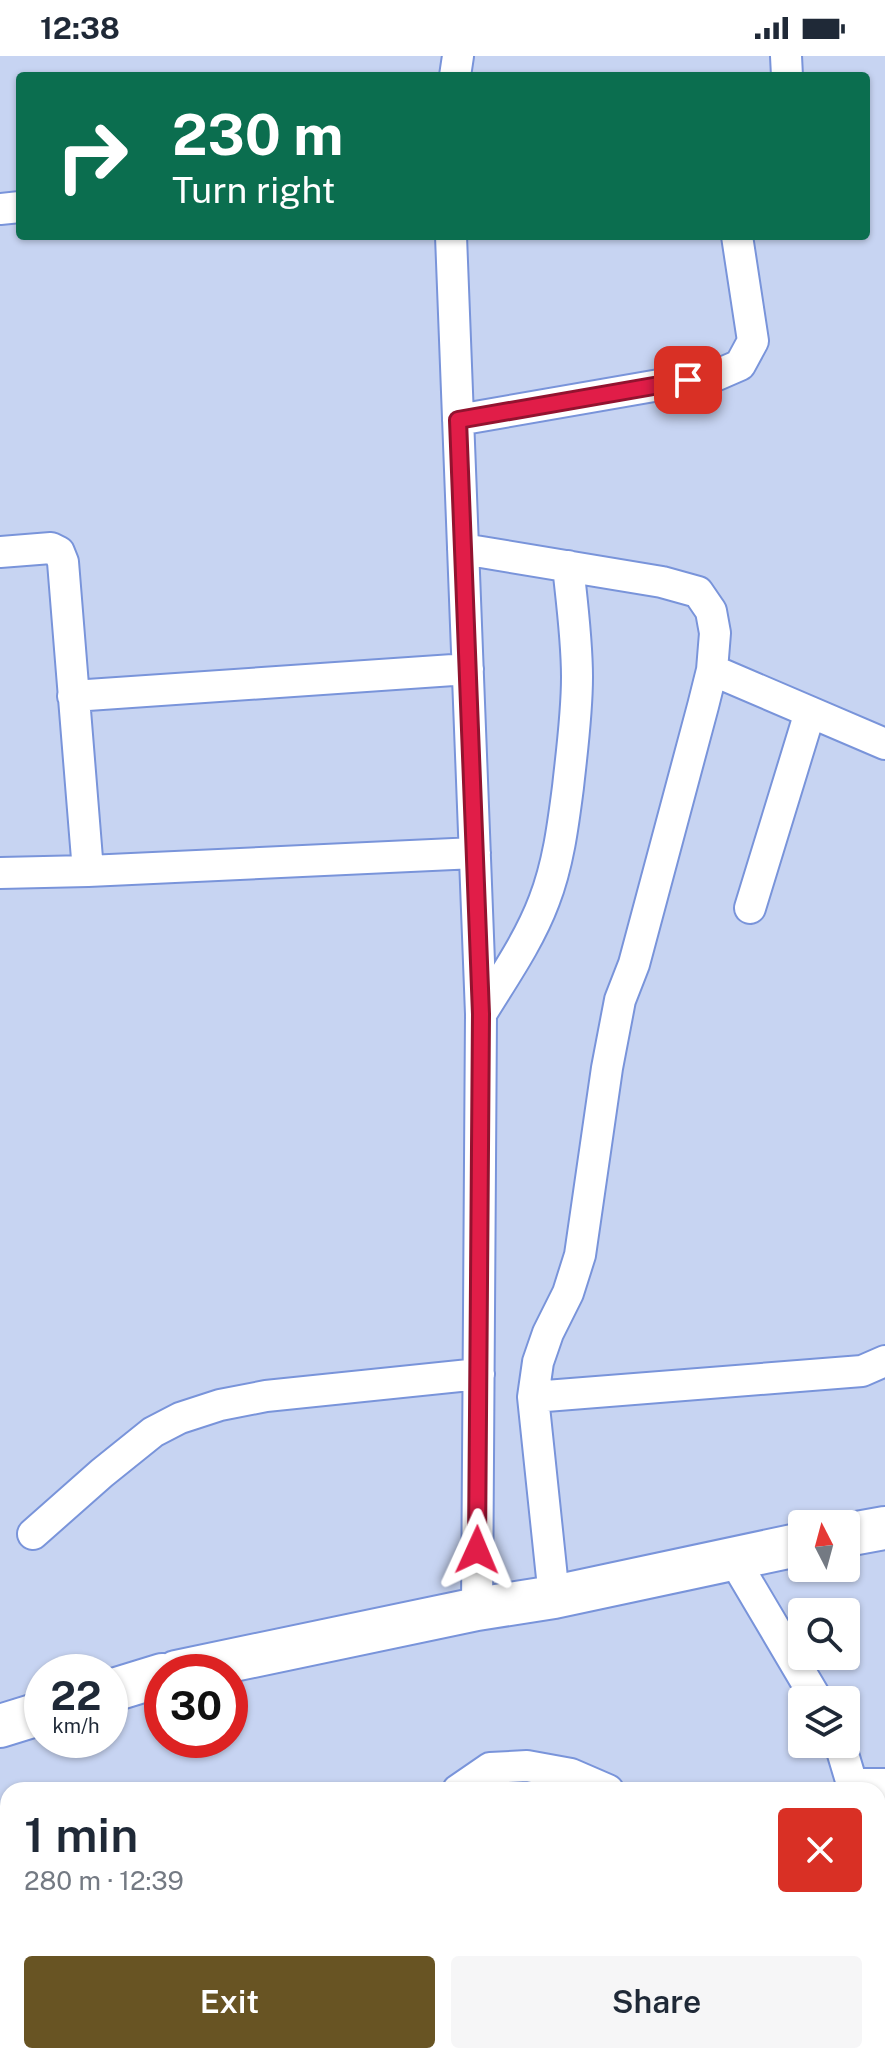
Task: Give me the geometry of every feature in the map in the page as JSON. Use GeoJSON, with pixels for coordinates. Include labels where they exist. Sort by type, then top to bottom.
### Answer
{"type":"FeatureCollection","features":[{"type":"Feature","properties":{"kind":"main road"},"geometry":{"type":"LineString","coordinates":[[860,1532],[885,1528]]}},
{"type":"Feature","properties":{"kind":"main road"},"geometry":{"type":"LineString","coordinates":[[248,1657],[477,1609],[554,1597],[788,1547]]}},
{"type":"Feature","properties":{"kind":"main road"},"geometry":{"type":"LineString","coordinates":[[0,1726],[24,1719]]}},
{"type":"Feature","properties":{"kind":"street"},"geometry":{"type":"LineString","coordinates":[[451,240],[481,1014],[477,1609]]}},
{"type":"Feature","properties":{"kind":"street"},"geometry":{"type":"LineString","coordinates":[[458,420],[717,375],[740,365],[753,341],[738,240]]}},
{"type":"Feature","properties":{"kind":"street"},"geometry":{"type":"LineString","coordinates":[[0,552],[51,548],[59,552],[65,577],[88,871]]}},
{"type":"Feature","properties":{"kind":"street"},"geometry":{"type":"LineString","coordinates":[[463,549],[662,582],[698,592],[711,611],[715,633],[712,670],[634,964],[620,1000],[580,1255],[568,1293],[538,1362],[533,1397],[554,1597]]}},
{"type":"Feature","properties":{"kind":"street"},"geometry":{"type":"LineString","coordinates":[[481,1014],[515,959],[543,903],[556,864],[576,715],[576,656],[568,566]]}},
{"type":"Feature","properties":{"kind":"street"},"geometry":{"type":"LineString","coordinates":[[73,696],[468,669]]}},
{"type":"Feature","properties":{"kind":"street"},"geometry":{"type":"LineString","coordinates":[[712,670],[885,744]]}},
{"type":"Feature","properties":{"kind":"street"},"geometry":{"type":"LineString","coordinates":[[750,908],[810,712]]}},
{"type":"Feature","properties":{"kind":"street"},"geometry":{"type":"LineString","coordinates":[[0,873],[475,853]]}},
{"type":"Feature","properties":{"kind":"street"},"geometry":{"type":"LineString","coordinates":[[533,1397],[862,1371],[885,1361]]}},
{"type":"Feature","properties":{"kind":"street"},"geometry":{"type":"LineString","coordinates":[[33,1534],[153,1432],[180,1418],[220,1405],[266,1396],[479,1374]]}},
{"type":"Feature","properties":{"kind":"street"},"geometry":{"type":"LineString","coordinates":[[733,1558],[809,1686]]}},
{"type":"Feature","properties":{"kind":"street"},"geometry":{"type":"LineString","coordinates":[[844,1758],[851,1782]]}},
{"type":"Feature","properties":{"kind":"street"},"geometry":{"type":"LineString","coordinates":[[470,1782],[490,1768],[527,1766],[571,1774],[590,1782]]}},
{"type":"Feature","properties":{"kind":"route"},"geometry":{"type":"LineString","coordinates":[[477,1550],[481,1014],[458,420],[688,380]]}}]}
